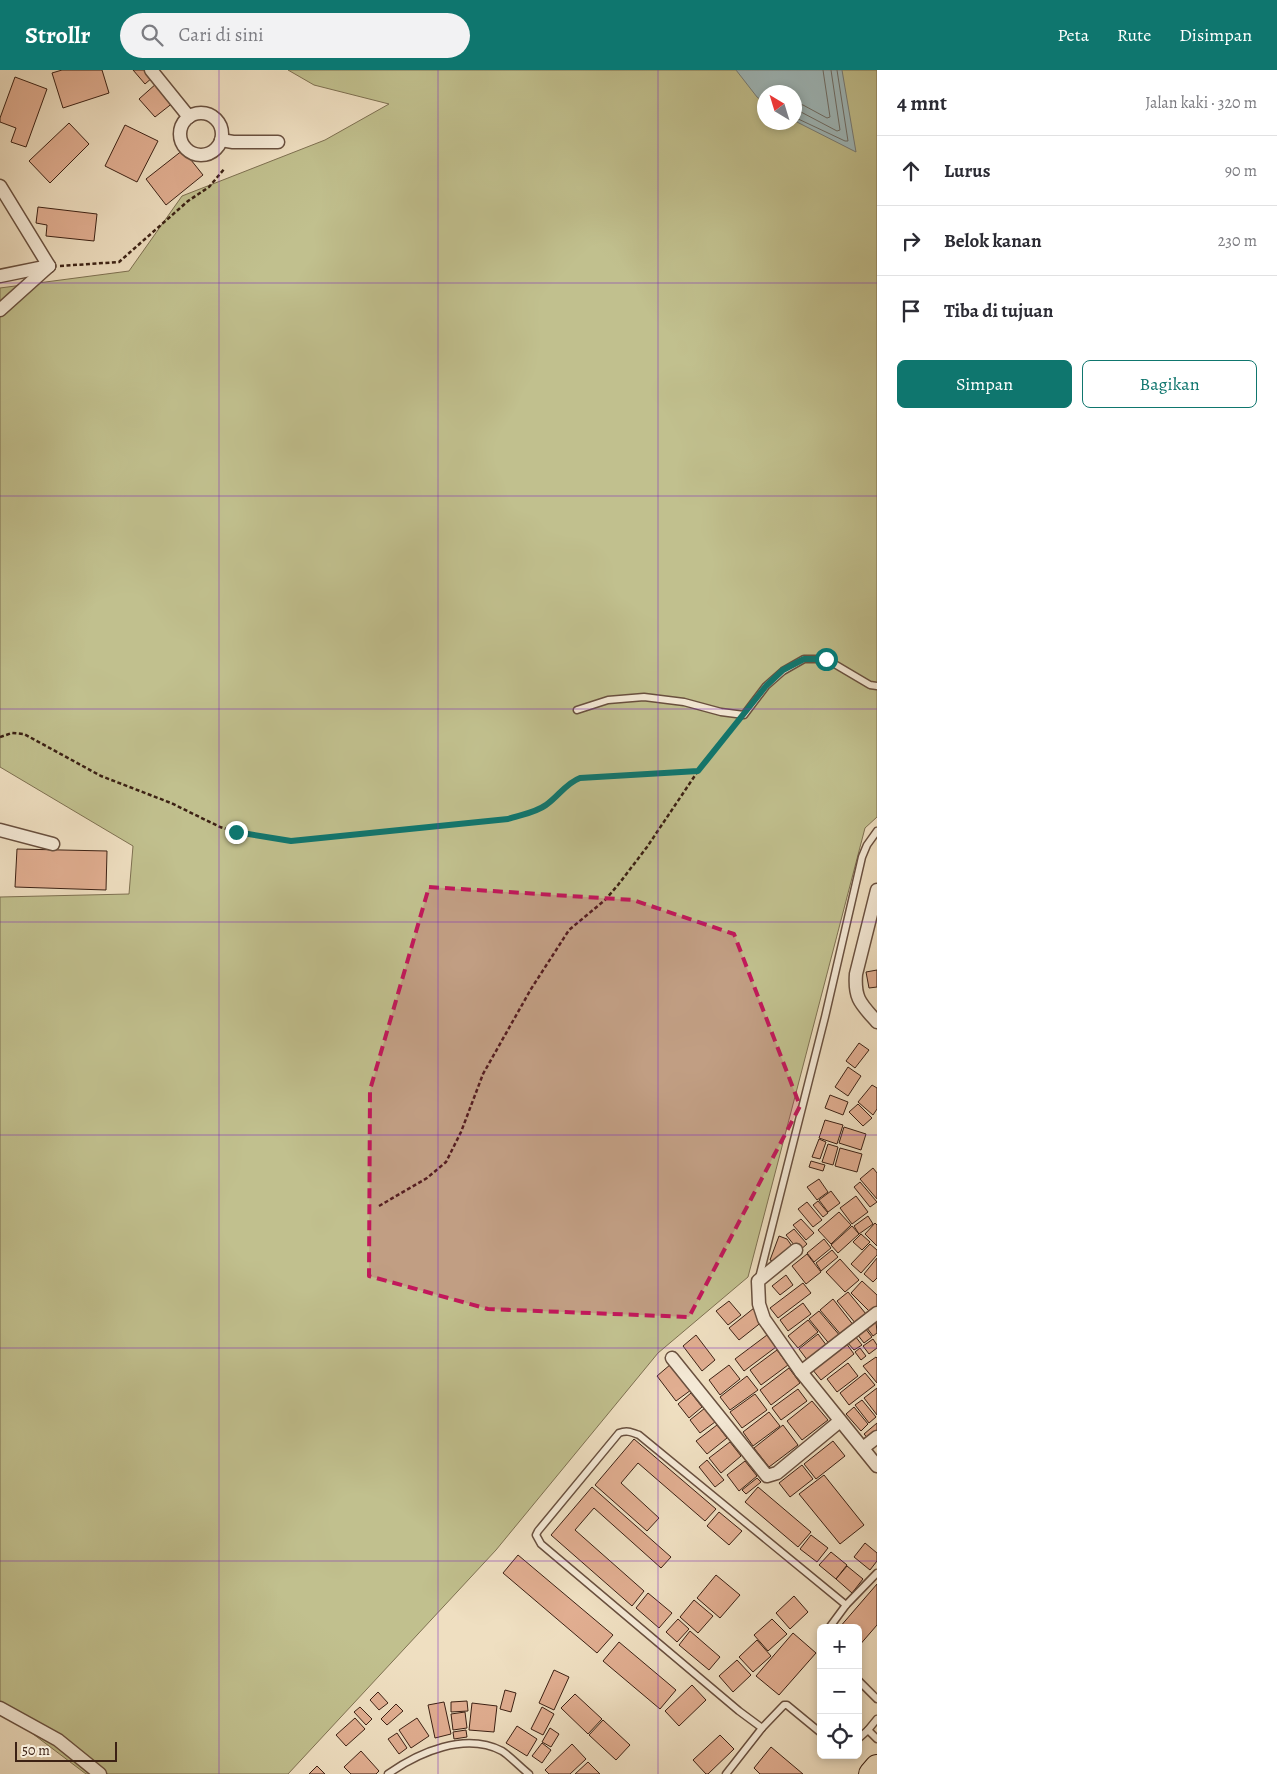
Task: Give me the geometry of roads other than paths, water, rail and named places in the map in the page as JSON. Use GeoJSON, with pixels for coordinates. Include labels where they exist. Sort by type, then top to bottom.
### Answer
{"type":"FeatureCollection","features":[{"type":"Feature","properties":{"kind":"highway"},"geometry":{"type":"LineString","coordinates":[[871,1774],[877,1767]]}},
{"type":"Feature","properties":{"kind":"street"},"geometry":{"type":"LineString","coordinates":[[151,70],[189,117]]}},
{"type":"Feature","properties":{"kind":"street"},"geometry":{"type":"LineString","coordinates":[[201,113],[214,117],[221,127],[221,140],[218,146],[208,153],[195,154],[189,151],[182,140],[181,134],[184,122],[189,117],[201,113]]}},
{"type":"Feature","properties":{"kind":"street"},"geometry":{"type":"LineString","coordinates":[[221,140],[233,142],[278,142]]}},
{"type":"Feature","properties":{"kind":"street"},"geometry":{"type":"LineString","coordinates":[[0,186],[49,266]]}},
{"type":"Feature","properties":{"kind":"street"},"geometry":{"type":"LineString","coordinates":[[0,276],[49,266]]}},
{"type":"Feature","properties":{"kind":"street"},"geometry":{"type":"LineString","coordinates":[[0,310],[49,266]]}},
{"type":"Feature","properties":{"kind":"street"},"geometry":{"type":"LineString","coordinates":[[0,830],[52,844]]}},
{"type":"Feature","properties":{"kind":"street"},"geometry":{"type":"LineString","coordinates":[[877,890],[856,974],[855,988],[856,996],[863,1007],[877,1022]]}},
{"type":"Feature","properties":{"kind":"street"},"geometry":{"type":"LineString","coordinates":[[796,1250],[758,1281],[759,1304],[764,1319],[801,1372],[877,1466]]}},
{"type":"Feature","properties":{"kind":"street"},"geometry":{"type":"LineString","coordinates":[[801,1372],[877,1314]]}},
{"type":"Feature","properties":{"kind":"street"},"geometry":{"type":"LineString","coordinates":[[672,1358],[767,1476],[778,1473],[840,1422]]}},
{"type":"Feature","properties":{"kind":"street"},"geometry":{"type":"LineString","coordinates":[[864,1448],[877,1437]]}},
{"type":"Feature","properties":{"kind":"street"},"geometry":{"type":"LineString","coordinates":[[0,1708],[58,1740],[100,1774]]}},
{"type":"Feature","properties":{"kind":"lane"},"geometry":{"type":"LineString","coordinates":[[577,710],[608,700],[644,697],[684,702],[721,712],[744,714],[766,686],[783,670],[804,659],[826,659],[870,685],[877,686]]}},
{"type":"Feature","properties":{"kind":"lane"},"geometry":{"type":"LineString","coordinates":[[758,1281],[825,1017],[862,857],[867,845],[877,831]]}},
{"type":"Feature","properties":{"kind":"lane"},"geometry":{"type":"LineString","coordinates":[[762,1728],[739,1711],[541,1544],[536,1536],[538,1531],[619,1434],[624,1431],[630,1431],[639,1435],[846,1605]]}},
{"type":"Feature","properties":{"kind":"lane"},"geometry":{"type":"LineString","coordinates":[[832,1624],[846,1605],[877,1573]]}},
{"type":"Feature","properties":{"kind":"lane"},"geometry":{"type":"LineString","coordinates":[[862,1684],[877,1699]]}},
{"type":"Feature","properties":{"kind":"lane"},"geometry":{"type":"LineString","coordinates":[[726,1774],[762,1728],[786,1705],[817,1730]]}},
{"type":"Feature","properties":{"kind":"lane"},"geometry":{"type":"LineString","coordinates":[[862,1735],[877,1719]]}},
{"type":"Feature","properties":{"kind":"lane"},"geometry":{"type":"LineString","coordinates":[[868,1730],[877,1739]]}},
{"type":"Feature","properties":{"kind":"lane"},"geometry":{"type":"LineString","coordinates":[[388,1774],[400,1766],[444,1746],[479,1743],[502,1752],[529,1774]]}},
{"type":"Feature","properties":{"kind":"water"},"geometry":{"type":"Polygon","coordinates":[[[736,70],[842,70],[856,152],[802,125],[802,85],[757,85],[757,97],[736,70]]]}}]}
